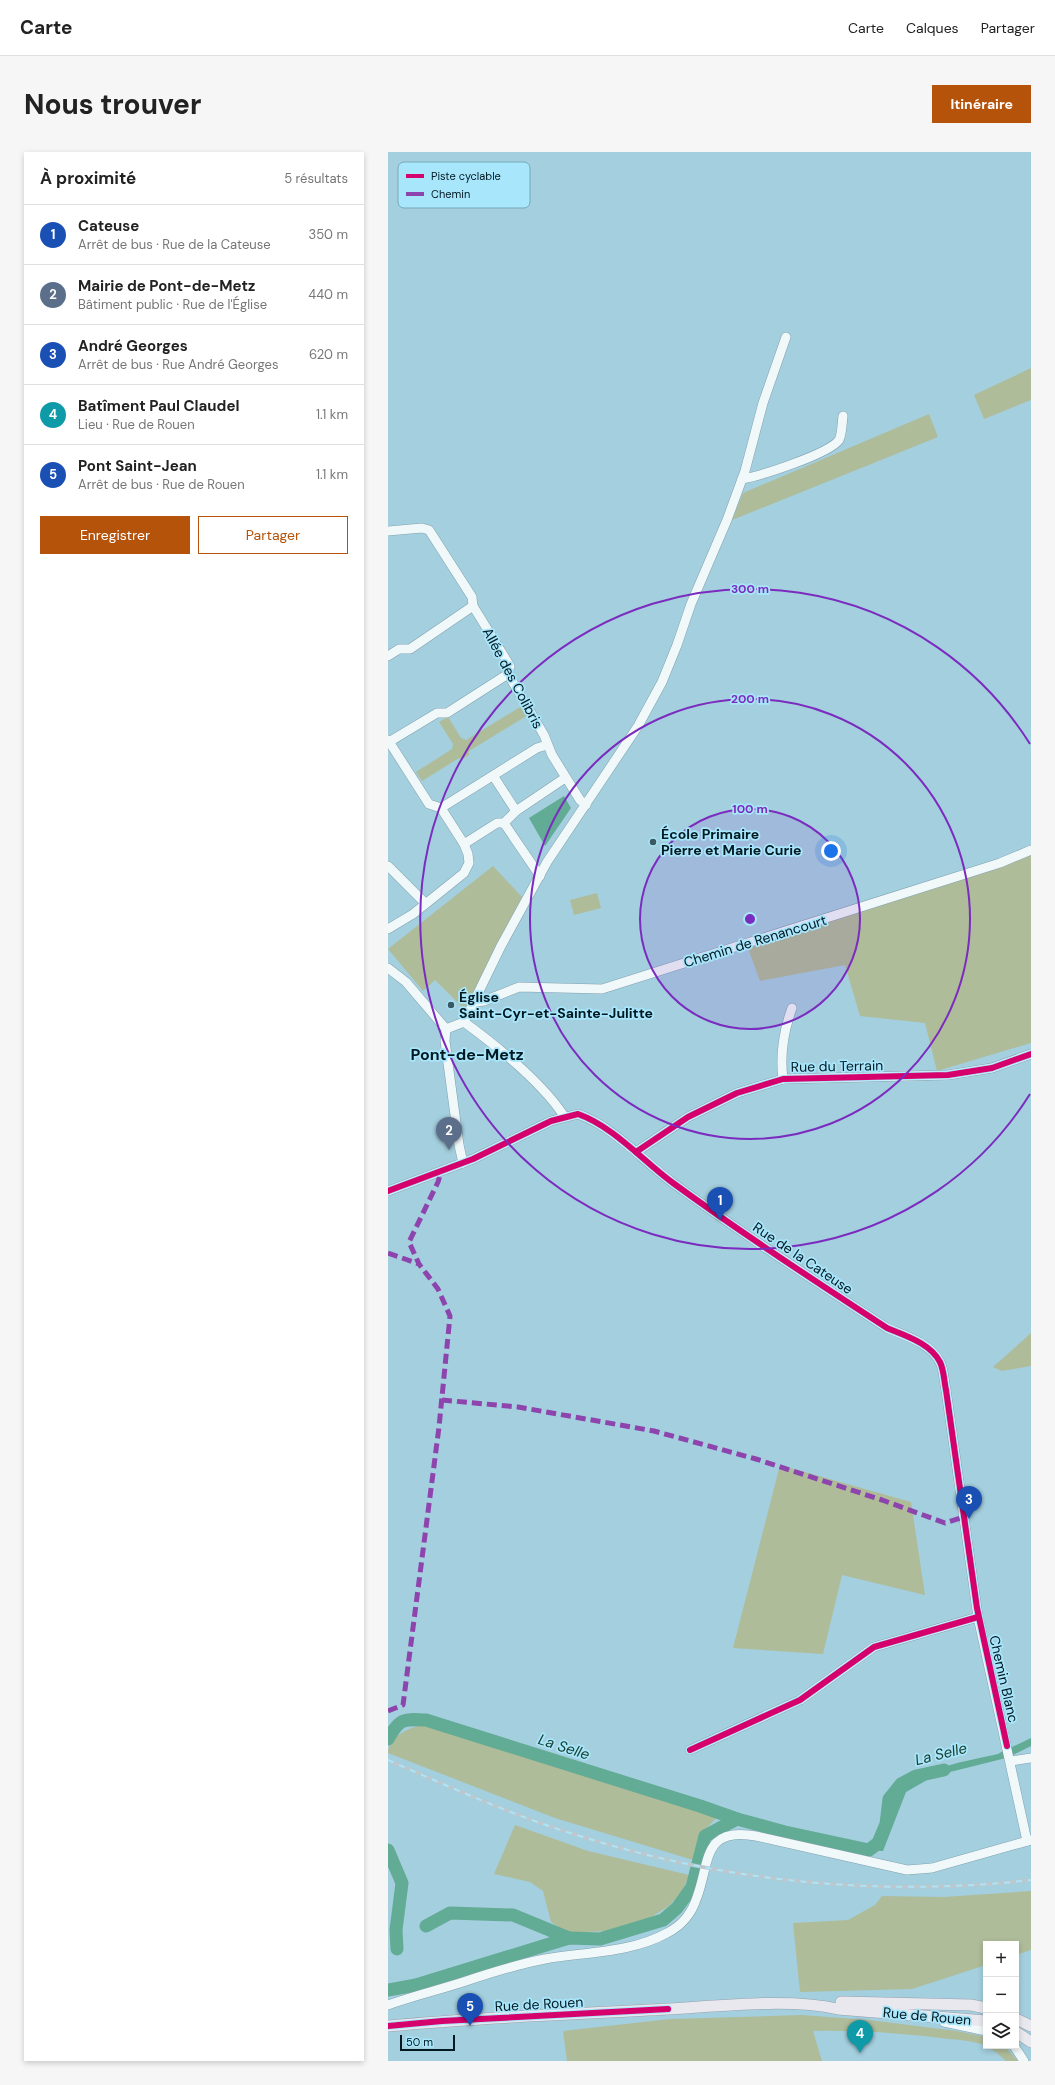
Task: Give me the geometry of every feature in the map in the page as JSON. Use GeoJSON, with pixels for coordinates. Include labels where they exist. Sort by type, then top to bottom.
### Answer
{"type":"FeatureCollection","features":[{"type":"Feature","properties":{"kind":"main road","name":"Rue de Rouen"},"geometry":{"type":"LineString","coordinates":[[821,2005],[831,2002],[858,2002],[971,2005],[983,2007]]}},
{"type":"Feature","properties":{"kind":"main road","name":"Rue de Rouen"},"geometry":{"type":"LineString","coordinates":[[388,2026],[442,2021],[749,2004],[821,2005],[838,2009],[983,2021]]}},
{"type":"Feature","properties":{"kind":"main road"},"geometry":{"type":"LineString","coordinates":[[1019,2020],[1031,2026]]}},
{"type":"Feature","properties":{"kind":"main road"},"geometry":{"type":"LineString","coordinates":[[1019,2034],[1031,2042]]}},
{"type":"Feature","properties":{"kind":"street"},"geometry":{"type":"LineString","coordinates":[[446,1028],[464,1022],[502,946],[547,862],[638,726],[662,682],[691,604],[727,520],[742,479],[763,403],[786,337]]}},
{"type":"Feature","properties":{"kind":"street"},"geometry":{"type":"LineString","coordinates":[[742,479],[756,477],[828,450],[839,440],[843,416]]}},
{"type":"Feature","properties":{"kind":"street","name":"Allée des Colibris"},"geometry":{"type":"LineString","coordinates":[[388,531],[422,528],[429,530],[472,597],[473,606],[510,666],[508,674],[544,735],[547,745],[565,778],[580,800],[586,805]]}},
{"type":"Feature","properties":{"kind":"street"},"geometry":{"type":"LineString","coordinates":[[388,656],[399,649],[410,649],[473,606]]}},
{"type":"Feature","properties":{"kind":"street"},"geometry":{"type":"LineString","coordinates":[[388,929],[413,914],[464,873],[469,863],[468,854],[464,844],[441,808],[429,804],[389,741],[438,713],[447,713],[508,674]]}},
{"type":"Feature","properties":{"kind":"street"},"geometry":{"type":"LineString","coordinates":[[441,808],[481,782],[494,777],[538,748],[547,745]]}},
{"type":"Feature","properties":{"kind":"street"},"geometry":{"type":"LineString","coordinates":[[494,777],[516,811]]}},
{"type":"Feature","properties":{"kind":"street"},"geometry":{"type":"LineString","coordinates":[[464,844],[497,823],[504,823],[516,811],[565,778]]}},
{"type":"Feature","properties":{"kind":"street"},"geometry":{"type":"LineString","coordinates":[[504,823],[540,876]]}},
{"type":"Feature","properties":{"kind":"street","name":"Chemin de Renancourt"},"geometry":{"type":"LineString","coordinates":[[475,1002],[484,1001],[519,987],[602,989],[1000,863],[1031,850]]}},
{"type":"Feature","properties":{"kind":"street"},"geometry":{"type":"LineString","coordinates":[[388,866],[425,903]]}},
{"type":"Feature","properties":{"kind":"street"},"geometry":{"type":"LineString","coordinates":[[388,968],[406,982],[446,1028],[446,1041],[458,1137],[463,1163]]}},
{"type":"Feature","properties":{"kind":"street"},"geometry":{"type":"LineString","coordinates":[[783,1080],[786,1024],[792,1008]]}},
{"type":"Feature","properties":{"kind":"street"},"geometry":{"type":"LineString","coordinates":[[388,1191],[463,1163],[564,1116],[550,1097],[481,1034],[464,1022]]}},
{"type":"Feature","properties":{"kind":"street","name":"Rue du Terrain"},"geometry":{"type":"LineString","coordinates":[[636,1152],[688,1117],[730,1096],[783,1080],[948,1075],[992,1068],[1031,1054]]}},
{"type":"Feature","properties":{"kind":"street","name":"Rue de la Cateuse"},"geometry":{"type":"LineString","coordinates":[[564,1116],[578,1114],[585,1116],[607,1130],[672,1182],[734,1226],[887,1328],[914,1340],[933,1353]]}},
{"type":"Feature","properties":{"kind":"street","name":"Chemin Blanc"},"geometry":{"type":"LineString","coordinates":[[933,1353],[940,1363],[946,1390],[978,1617],[1029,1841]]}},
{"type":"Feature","properties":{"kind":"street"},"geometry":{"type":"LineString","coordinates":[[690,1750],[800,1700],[874,1647],[978,1617]]}},
{"type":"Feature","properties":{"kind":"street"},"geometry":{"type":"LineString","coordinates":[[1010,1760],[1031,1758]]}},
{"type":"Feature","properties":{"kind":"street"},"geometry":{"type":"LineString","coordinates":[[388,2005],[519,1965],[544,1959],[633,1945],[667,1934],[680,1924],[693,1907],[700,1890],[706,1859],[711,1850],[721,1840],[730,1835],[750,1835],[907,1870],[932,1868],[1029,1841]]}},
{"type":"Feature","properties":{"kind":"street"},"geometry":{"type":"LineString","coordinates":[[916,2016],[983,2030]]}},
{"type":"Feature","properties":{"kind":"street"},"geometry":{"type":"LineString","coordinates":[[1016,2049],[1024,2061]]}},
{"type":"Feature","properties":{"kind":"shaded area"},"geometry":{"type":"Polygon","coordinates":[[[1031,368],[1031,400],[984,419],[974,395],[1031,368]]]}},
{"type":"Feature","properties":{"kind":"shaded area"},"geometry":{"type":"Polygon","coordinates":[[[929,414],[938,437],[732,520],[743,493],[929,414]]]}},
{"type":"Feature","properties":{"kind":"shaded area"},"geometry":{"type":"Polygon","coordinates":[[[522,706],[528,715],[469,751],[469,755],[463,759],[459,758],[422,781],[416,772],[452,749],[453,744],[439,722],[448,717],[461,738],[466,740],[522,706]]]}},
{"type":"Feature","properties":{"kind":"shaded area"},"geometry":{"type":"Polygon","coordinates":[[[564,796],[571,808],[545,846],[529,818],[564,796]]]}},
{"type":"Feature","properties":{"kind":"shaded area"},"geometry":{"type":"Polygon","coordinates":[[[1031,845],[1031,1043],[937,1071],[925,1023],[860,1016],[845,965],[760,981],[745,940],[1014,854],[1031,845]]]}},
{"type":"Feature","properties":{"kind":"shaded area"},"geometry":{"type":"Polygon","coordinates":[[[493,866],[522,897],[466,1011],[435,980],[423,991],[388,949],[493,866]]]}},
{"type":"Feature","properties":{"kind":"shaded area"},"geometry":{"type":"Polygon","coordinates":[[[597,893],[601,908],[574,915],[570,900],[597,893]]]}},
{"type":"Feature","properties":{"kind":"shaded area"},"geometry":{"type":"Polygon","coordinates":[[[1031,1333],[1031,1366],[1002,1371],[993,1367],[1031,1333]]]}},
{"type":"Feature","properties":{"kind":"shaded area"},"geometry":{"type":"Polygon","coordinates":[[[780,1465],[911,1502],[925,1595],[842,1575],[823,1654],[733,1648],[780,1465]]]}},
{"type":"Feature","properties":{"kind":"shaded area"},"geometry":{"type":"Polygon","coordinates":[[[425,1724],[717,1817],[700,1835],[693,1860],[555,1818],[388,1753],[392,1742],[401,1733],[413,1727],[425,1724]]]}},
{"type":"Feature","properties":{"kind":"shaded area"},"geometry":{"type":"Polygon","coordinates":[[[1031,1738],[1031,1746],[1011,1756],[1010,1748],[1031,1738]]]}},
{"type":"Feature","properties":{"kind":"shaded area"},"geometry":{"type":"Polygon","coordinates":[[[1005,1750],[1006,1758],[934,1776],[906,1792],[883,1851],[879,1851],[891,1809],[903,1788],[911,1781],[934,1770],[961,1762],[998,1754],[1005,1750]]]}},
{"type":"Feature","properties":{"kind":"shaded area"},"geometry":{"type":"Polygon","coordinates":[[[515,1825],[588,1851],[689,1875],[683,1890],[669,1906],[648,1919],[605,1931],[568,1933],[551,1922],[543,1891],[530,1882],[494,1874],[515,1825]]]}},
{"type":"Feature","properties":{"kind":"shaded area"},"geometry":{"type":"Polygon","coordinates":[[[1031,1891],[1031,1950],[1019,1954],[1019,1941],[983,1941],[983,1966],[912,1989],[800,1992],[793,1923],[848,1920],[875,1905],[882,1896],[944,1897],[1031,1891]]]}},
{"type":"Feature","properties":{"kind":"shaded area"},"geometry":{"type":"Polygon","coordinates":[[[802,2015],[869,2020],[957,2031],[983,2036],[983,2045],[964,2040],[861,2031],[813,2031],[822,2061],[567,2061],[563,2031],[670,2019],[802,2015]]]}},
{"type":"Feature","properties":{"kind":"shaded area"},"geometry":{"type":"Polygon","coordinates":[[[991,2049],[1007,2049],[1018,2061],[1006,2061],[991,2049]]]}},
{"type":"Feature","properties":{"kind":"waterway","name":"La Selle"},"geometry":{"type":"LineString","coordinates":[[388,1739],[399,1723],[407,1720],[426,1720],[737,1819]]}},
{"type":"Feature","properties":{"kind":"waterway","name":"La Selle"},"geometry":{"type":"LineString","coordinates":[[388,1990],[416,1985],[569,1938],[600,1939],[663,1920],[677,1908],[692,1887],[705,1836],[737,1819],[785,1832],[869,1850],[878,1843],[886,1824],[889,1799],[901,1784],[916,1776],[944,1770]]}},
{"type":"Feature","properties":{"kind":"waterway","name":"La Selle"},"geometry":{"type":"LineString","coordinates":[[388,1850],[402,1883],[396,1930],[397,1949]]}},
{"type":"Feature","properties":{"kind":"waterway","name":"La Selle"},"geometry":{"type":"LineString","coordinates":[[426,1926],[450,1913],[513,1915],[569,1938]]}},
{"type":"Feature","properties":{"kind":"railway"},"geometry":{"type":"LineString","coordinates":[[388,1760],[484,1802],[558,1829],[637,1852],[693,1865],[748,1875],[805,1882],[861,1886],[918,1887],[975,1885],[1031,1880]]}},
{"type":"Feature","properties":{"kind":"marked path"},"geometry":{"type":"LineString","coordinates":[[388,1711],[403,1705],[439,1427],[450,1316],[438,1289],[419,1264],[409,1242],[438,1182],[441,1172]]}},
{"type":"Feature","properties":{"kind":"marked path"},"geometry":{"type":"LineString","coordinates":[[388,1253],[419,1264]]}},
{"type":"Feature","properties":{"kind":"marked path"},"geometry":{"type":"LineString","coordinates":[[442,1400],[518,1407],[654,1431],[756,1459],[882,1500],[945,1523],[964,1517]]}},
{"type":"Feature","properties":{"kind":"cycle path"},"geometry":{"type":"LineString","coordinates":[[636,1152],[688,1117],[737,1093],[783,1079],[948,1075],[992,1068],[1031,1054]]}},
{"type":"Feature","properties":{"kind":"cycle path"},"geometry":{"type":"LineString","coordinates":[[388,1191],[473,1159],[551,1121],[578,1114],[616,1135],[673,1183],[779,1257],[887,1328],[917,1341],[936,1355],[943,1372],[977,1608],[1007,1746]]}},
{"type":"Feature","properties":{"kind":"cycle path"},"geometry":{"type":"LineString","coordinates":[[690,1750],[800,1700],[874,1647],[978,1617]]}},
{"type":"Feature","properties":{"kind":"cycle path"},"geometry":{"type":"LineString","coordinates":[[388,2026],[442,2021],[668,2009]]}},
{"type":"Feature","properties":{"kind":"place","name":"École Primaire Pierre et Marie Curie"},"geometry":{"type":"Point","coordinates":[653,842]}},
{"type":"Feature","properties":{"kind":"place","name":"Église Saint-Cyr-et-Sainte-Julitte"},"geometry":{"type":"Point","coordinates":[451,1005]}},
{"type":"Feature","properties":{"kind":"place","name":"Mairie de Pont-de-Metz"},"geometry":{"type":"Point","coordinates":[449,1150]}},
{"type":"Feature","properties":{"kind":"place","name":"Cateuse"},"geometry":{"type":"Point","coordinates":[720,1220]}},
{"type":"Feature","properties":{"kind":"place","name":"André Georges"},"geometry":{"type":"Point","coordinates":[969,1519]}},
{"type":"Feature","properties":{"kind":"place","name":"Pont Saint-Jean"},"geometry":{"type":"Point","coordinates":[470,2026]}},
{"type":"Feature","properties":{"kind":"place","name":"Batîment Paul Claudel"},"geometry":{"type":"Point","coordinates":[860,2053]}},
{"type":"Feature","properties":{"kind":"district","name":"Pont-de-Metz"},"geometry":{"type":"Point","coordinates":[467,1054]}}]}
